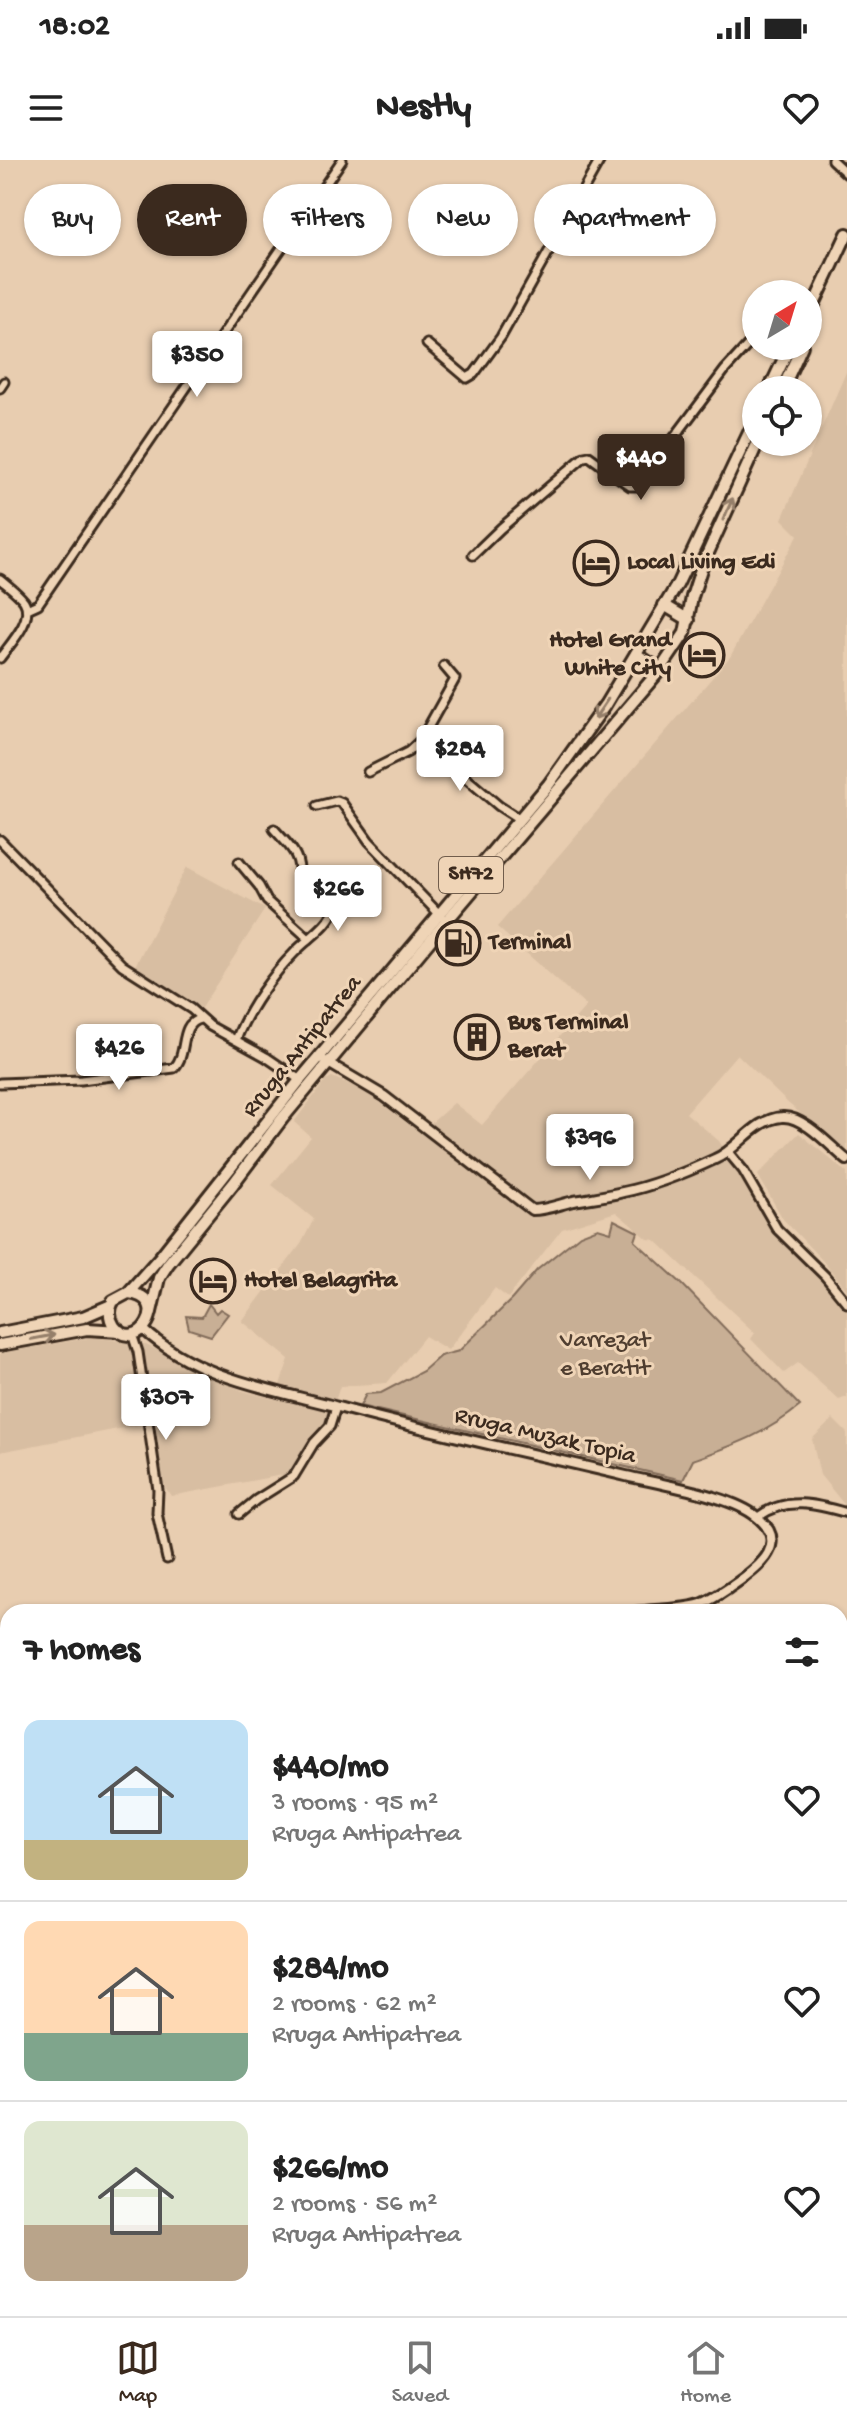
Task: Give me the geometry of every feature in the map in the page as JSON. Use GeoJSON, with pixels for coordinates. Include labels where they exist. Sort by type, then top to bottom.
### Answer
{"type":"FeatureCollection","features":[{"type":"Feature","properties":{"kind":"main road"},"geometry":{"type":"LineString","coordinates":[[822,286],[847,234]]}},
{"type":"Feature","properties":{"kind":"main road","name":"Rruga Antipatrea"},"geometry":{"type":"LineString","coordinates":[[443,917],[519,819],[553,787],[677,585],[742,448]]}},
{"type":"Feature","properties":{"kind":"main road","name":"Rruga Antipatrea"},"geometry":{"type":"LineString","coordinates":[[0,1333],[83,1317],[111,1305],[116,1298],[128,1293],[282,1119],[324,1060],[443,917],[553,787],[660,670],[685,633],[702,566],[752,456]]}},
{"type":"Feature","properties":{"kind":"main road"},"geometry":{"type":"LineString","coordinates":[[664,605],[689,620]]}},
{"type":"Feature","properties":{"kind":"main road"},"geometry":{"type":"LineString","coordinates":[[636,654],[660,670]]}},
{"type":"Feature","properties":{"kind":"main road","name":"Rruga Antipatrea"},"geometry":{"type":"LineString","coordinates":[[143,1329],[148,1322],[159,1278],[300,1080],[324,1060]]}},
{"type":"Feature","properties":{"kind":"main road"},"geometry":{"type":"LineString","coordinates":[[128,1293],[144,1299],[149,1305],[150,1314]]}},
{"type":"Feature","properties":{"kind":"main road"},"geometry":{"type":"LineString","coordinates":[[111,1305],[110,1317],[120,1331]]}},
{"type":"Feature","properties":{"kind":"main road"},"geometry":{"type":"LineString","coordinates":[[0,1345],[87,1329],[132,1334],[143,1329]]}},
{"type":"Feature","properties":{"kind":"street"},"geometry":{"type":"LineString","coordinates":[[27,609],[38,604],[342,160]]}},
{"type":"Feature","properties":{"kind":"street"},"geometry":{"type":"LineString","coordinates":[[427,344],[457,372],[467,378],[474,374],[501,337],[600,160]]}},
{"type":"Feature","properties":{"kind":"street"},"geometry":{"type":"LineString","coordinates":[[832,160],[847,174]]}},
{"type":"Feature","properties":{"kind":"street"},"geometry":{"type":"LineString","coordinates":[[473,555],[584,457],[589,456],[630,486],[638,486],[742,351]]}},
{"type":"Feature","properties":{"kind":"street"},"geometry":{"type":"LineString","coordinates":[[0,579],[24,601],[27,609],[21,628],[0,658]]}},
{"type":"Feature","properties":{"kind":"street"},"geometry":{"type":"LineString","coordinates":[[368,772],[408,752],[421,740],[455,679],[444,666]]}},
{"type":"Feature","properties":{"kind":"street"},"geometry":{"type":"LineString","coordinates":[[421,740],[499,806],[519,819]]}},
{"type":"Feature","properties":{"kind":"street"},"geometry":{"type":"LineString","coordinates":[[317,806],[337,801],[342,803],[369,841],[443,917]]}},
{"type":"Feature","properties":{"kind":"street"},"geometry":{"type":"LineString","coordinates":[[236,1040],[280,969],[328,921],[336,905],[299,871],[295,852],[274,829]]}},
{"type":"Feature","properties":{"kind":"street"},"geometry":{"type":"LineString","coordinates":[[0,840],[122,965],[191,1009],[200,1019],[300,1080]]}},
{"type":"Feature","properties":{"kind":"street"},"geometry":{"type":"LineString","coordinates":[[239,862],[267,901],[309,939]]}},
{"type":"Feature","properties":{"kind":"street"},"geometry":{"type":"LineString","coordinates":[[0,1083],[81,1080],[174,1068],[183,1057],[188,1026],[193,1020],[200,1019]]}},
{"type":"Feature","properties":{"kind":"street"},"geometry":{"type":"LineString","coordinates":[[324,1060],[384,1096],[532,1210],[623,1192],[717,1159],[760,1125],[783,1117],[794,1118],[804,1124],[847,1160]]}},
{"type":"Feature","properties":{"kind":"street"},"geometry":{"type":"LineString","coordinates":[[728,1152],[743,1170],[780,1233],[825,1276],[847,1303]]}},
{"type":"Feature","properties":{"kind":"street","name":"Rruga Muzak Topia"},"geometry":{"type":"LineString","coordinates":[[143,1329],[179,1355],[244,1383],[397,1424],[686,1490],[745,1508],[758,1517]]}},
{"type":"Feature","properties":{"kind":"street"},"geometry":{"type":"LineString","coordinates":[[132,1334],[138,1352],[158,1490],[157,1513],[167,1559]]}},
{"type":"Feature","properties":{"kind":"street"},"geometry":{"type":"LineString","coordinates":[[239,1514],[294,1476],[314,1443],[330,1426],[336,1407]]}},
{"type":"Feature","properties":{"kind":"street"},"geometry":{"type":"LineString","coordinates":[[701,1604],[750,1574],[770,1553],[772,1543],[766,1525],[758,1517],[785,1503],[815,1504],[847,1513]]}},
{"type":"Feature","properties":{"kind":"shaded area"},"geometry":{"type":"Polygon","coordinates":[[[847,370],[847,1152],[789,1104],[737,1054],[686,1113],[719,1141],[774,1233],[847,1308],[847,1397],[839,1400],[798,1363],[784,1373],[751,1339],[755,1333],[655,1240],[648,1239],[616,1212],[562,1229],[508,1298],[495,1288],[448,1350],[425,1336],[387,1383],[340,1386],[325,1431],[293,1473],[171,1496],[162,1474],[154,1422],[0,1452],[0,1353],[94,1337],[146,1345],[190,1365],[191,1375],[207,1375],[243,1391],[275,1399],[289,1359],[242,1321],[301,1244],[314,1219],[272,1185],[311,1137],[294,1122],[326,1080],[332,1077],[365,1091],[420,1133],[454,1103],[482,1125],[586,1006],[497,927],[730,657],[798,535],[782,519],[809,456],[822,456],[822,427],[847,370]]]}},
{"type":"Feature","properties":{"kind":"shaded area"},"geometry":{"type":"Polygon","coordinates":[[[187,867],[265,909],[201,1008],[135,966],[187,867]]]}},
{"type":"Feature","properties":{"kind":"shaded area"},"geometry":{"type":"Polygon","coordinates":[[[799,1133],[847,1173],[847,1290],[783,1219],[758,1175],[799,1133]]]}},
{"type":"Feature","properties":{"kind":"shaded area"},"geometry":{"type":"Polygon","coordinates":[[[833,1419],[847,1433],[847,1508],[820,1475],[812,1439],[833,1419]]]}},
{"type":"Feature","properties":{"kind":"green space","name":"Varrezat e Beratit"},"geometry":{"type":"Polygon","coordinates":[[[614,1220],[638,1232],[635,1241],[681,1283],[800,1406],[762,1431],[693,1460],[683,1480],[360,1406],[366,1394],[381,1393],[423,1371],[440,1356],[459,1351],[537,1270],[580,1235],[598,1228],[611,1232],[614,1220]]]}},
{"type":"Feature","properties":{"kind":"green space"},"geometry":{"type":"Polygon","coordinates":[[[209,1304],[216,1313],[220,1309],[228,1314],[211,1336],[189,1329],[186,1316],[202,1317],[209,1304]]]}},
{"type":"Feature","properties":{"kind":"place","name":"Local Living Edi"},"geometry":{"type":"Point","coordinates":[596,563]}},
{"type":"Feature","properties":{"kind":"place","name":"Hotel Grand White City"},"geometry":{"type":"Point","coordinates":[702,655]}},
{"type":"Feature","properties":{"kind":"place","name":"Terminal"},"geometry":{"type":"Point","coordinates":[458,943]}},
{"type":"Feature","properties":{"kind":"place","name":"Bus Terminal Berat"},"geometry":{"type":"Point","coordinates":[477,1037]}},
{"type":"Feature","properties":{"kind":"place","name":"Hotel Belagrita"},"geometry":{"type":"Point","coordinates":[213,1281]}}]}
